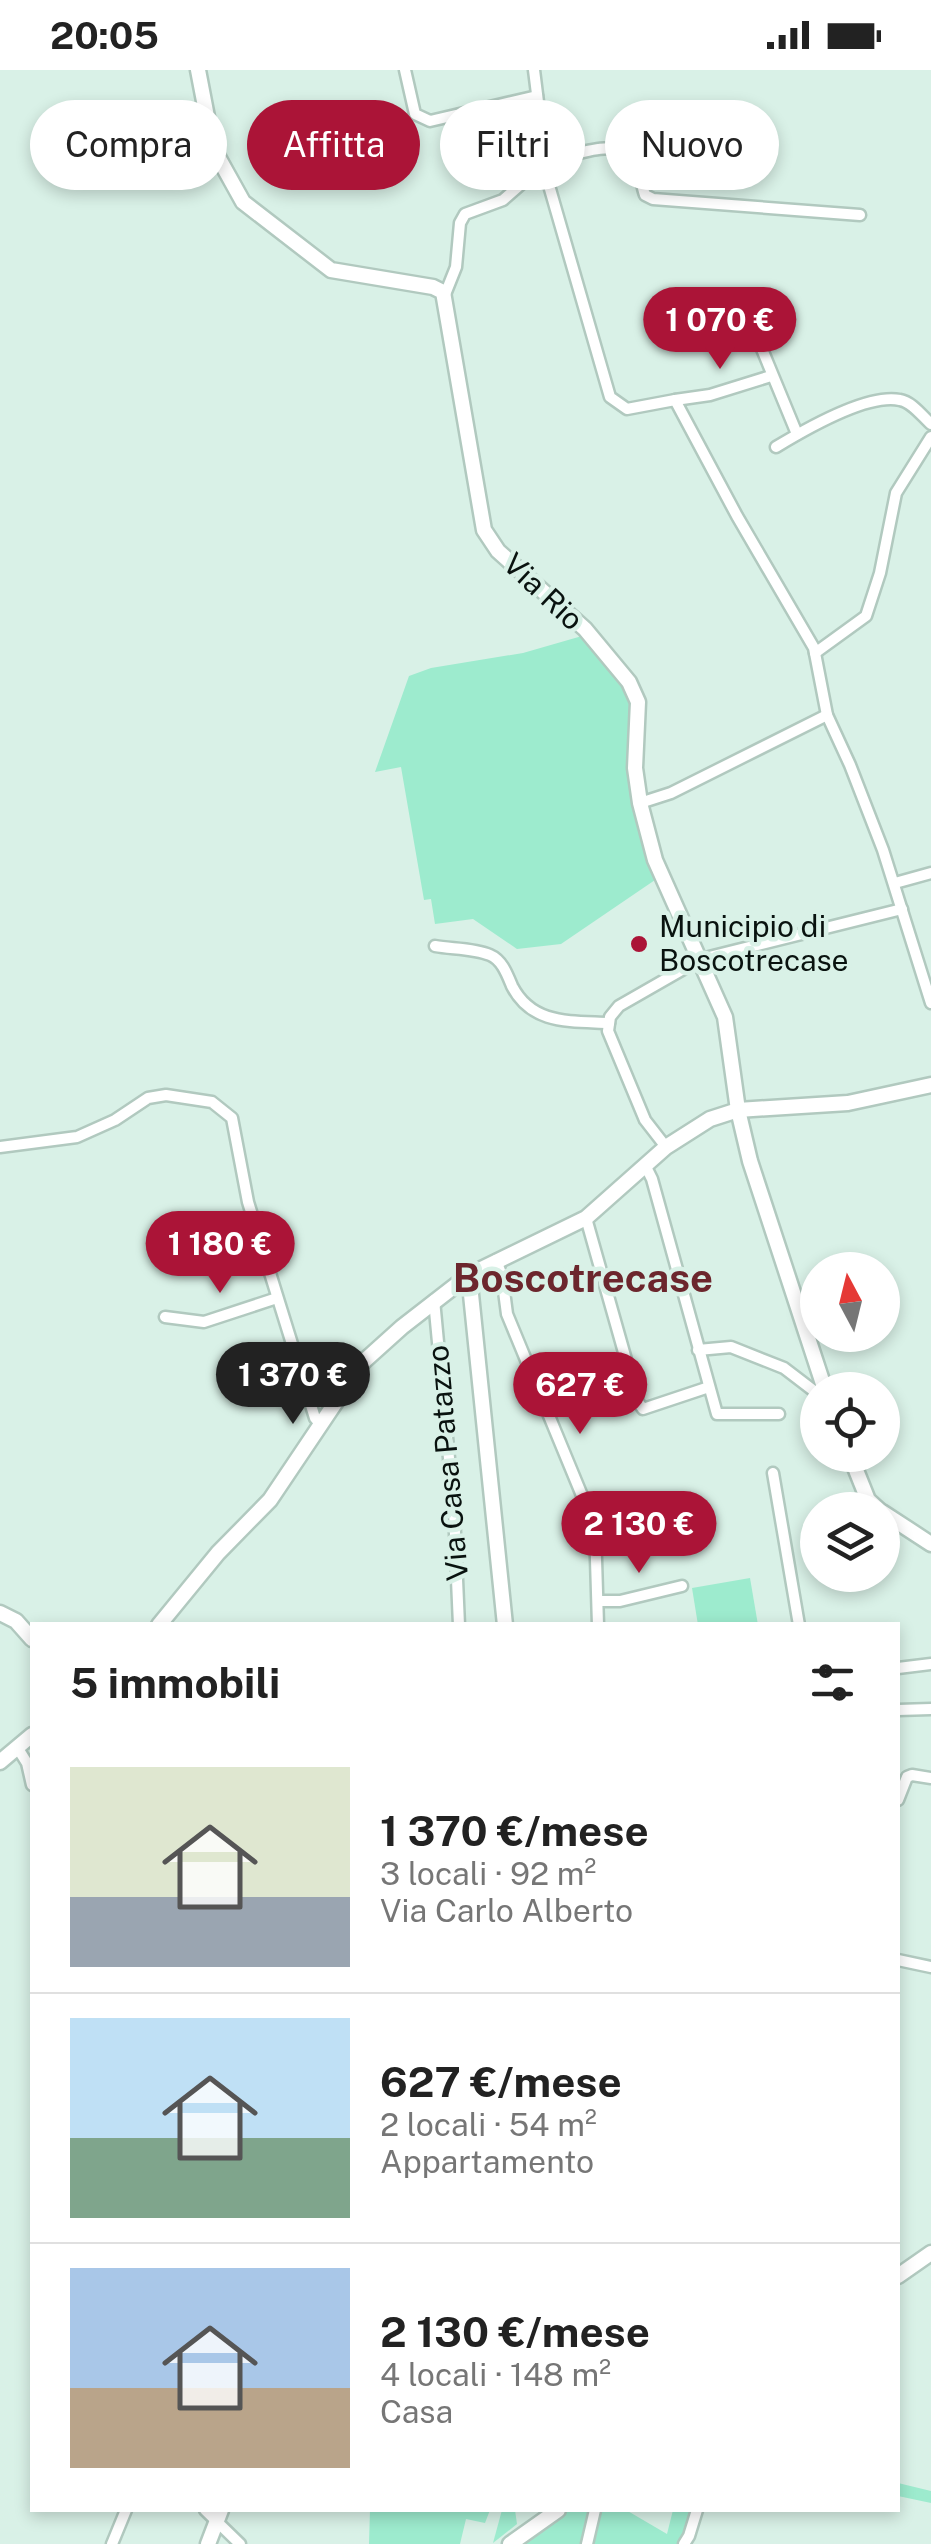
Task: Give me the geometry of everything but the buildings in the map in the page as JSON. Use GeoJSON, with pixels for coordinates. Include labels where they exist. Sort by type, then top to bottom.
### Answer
{"type":"FeatureCollection","features":[{"type":"Feature","properties":{"kind":"street"},"geometry":{"type":"LineString","coordinates":[[198,70],[213,148],[243,202],[331,270],[433,286],[444,297],[456,267],[460,224],[465,214],[504,200],[515,190]]}},
{"type":"Feature","properties":{"kind":"street"},"geometry":{"type":"LineString","coordinates":[[405,70],[415,114],[430,120],[537,96]]}},
{"type":"Feature","properties":{"kind":"street"},"geometry":{"type":"LineString","coordinates":[[534,70],[538,100]]}},
{"type":"Feature","properties":{"kind":"street"},"geometry":{"type":"LineString","coordinates":[[585,153],[622,150],[634,159],[645,195],[653,199],[860,215]]}},
{"type":"Feature","properties":{"kind":"street"},"geometry":{"type":"LineString","coordinates":[[552,190],[567,255],[610,397],[627,409],[710,396],[772,376]]}},
{"type":"Feature","properties":{"kind":"street","name":"Via Rio"},"geometry":{"type":"LineString","coordinates":[[444,297],[484,530],[498,551],[585,629],[629,682],[638,702],[635,768],[655,860],[725,1017],[738,1110],[769,1225],[819,1372]]}},
{"type":"Feature","properties":{"kind":"street"},"geometry":{"type":"LineString","coordinates":[[744,303],[797,434]]}},
{"type":"Feature","properties":{"kind":"street"},"geometry":{"type":"LineString","coordinates":[[675,400],[815,653],[826,716],[850,765],[895,884],[931,1003]]}},
{"type":"Feature","properties":{"kind":"street"},"geometry":{"type":"LineString","coordinates":[[776,448],[797,434],[873,400],[908,403],[931,424]]}},
{"type":"Feature","properties":{"kind":"street"},"geometry":{"type":"LineString","coordinates":[[815,653],[866,616],[880,573],[896,492],[931,437]]}},
{"type":"Feature","properties":{"kind":"street"},"geometry":{"type":"LineString","coordinates":[[640,803],[671,794],[826,716]]}},
{"type":"Feature","properties":{"kind":"street"},"geometry":{"type":"LineString","coordinates":[[895,884],[931,873]]}},
{"type":"Feature","properties":{"kind":"street"},"geometry":{"type":"LineString","coordinates":[[666,1147],[646,1120],[608,1031],[619,1006],[701,959],[902,909]]}},
{"type":"Feature","properties":{"kind":"street"},"geometry":{"type":"LineString","coordinates":[[435,946],[492,955],[506,970],[523,1002],[536,1014],[560,1020],[609,1022]]}},
{"type":"Feature","properties":{"kind":"street"},"geometry":{"type":"LineString","coordinates":[[161,1622],[218,1553],[270,1500],[362,1363],[469,1275],[586,1218],[666,1147],[710,1118],[738,1110],[884,1098],[931,1085]]}},
{"type":"Feature","properties":{"kind":"street"},"geometry":{"type":"LineString","coordinates":[[0,1147],[76,1137],[115,1120],[148,1098],[189,1096],[212,1102],[232,1118],[245,1190],[276,1298],[320,1425]]}},
{"type":"Feature","properties":{"kind":"street"},"geometry":{"type":"LineString","coordinates":[[646,1167],[717,1414],[779,1414]]}},
{"type":"Feature","properties":{"kind":"street"},"geometry":{"type":"LineString","coordinates":[[586,1218],[643,1410],[709,1386]]}},
{"type":"Feature","properties":{"kind":"street"},"geometry":{"type":"LineString","coordinates":[[496,1260],[507,1314],[595,1526],[598,1622]]}},
{"type":"Feature","properties":{"kind":"street"},"geometry":{"type":"LineString","coordinates":[[469,1275],[505,1622]]}},
{"type":"Feature","properties":{"kind":"street"},"geometry":{"type":"LineString","coordinates":[[165,1317],[204,1322],[276,1298]]}},
{"type":"Feature","properties":{"kind":"street","name":"Via Casa Patazzo"},"geometry":{"type":"LineString","coordinates":[[434,1300],[454,1511],[459,1622]]}},
{"type":"Feature","properties":{"kind":"street"},"geometry":{"type":"LineString","coordinates":[[698,1350],[730,1347],[784,1368],[800,1380]]}},
{"type":"Feature","properties":{"kind":"street"},"geometry":{"type":"LineString","coordinates":[[774,1473],[799,1622]]}},
{"type":"Feature","properties":{"kind":"street"},"geometry":{"type":"LineString","coordinates":[[900,1524],[931,1544]]}},
{"type":"Feature","properties":{"kind":"street"},"geometry":{"type":"LineString","coordinates":[[600,1601],[620,1601],[682,1586]]}},
{"type":"Feature","properties":{"kind":"street"},"geometry":{"type":"LineString","coordinates":[[0,1614],[16,1621],[30,1638]]}},
{"type":"Feature","properties":{"kind":"street"},"geometry":{"type":"LineString","coordinates":[[900,1668],[931,1664]]}},
{"type":"Feature","properties":{"kind":"street"},"geometry":{"type":"LineString","coordinates":[[900,1710],[931,1709]]}},
{"type":"Feature","properties":{"kind":"street"},"geometry":{"type":"LineString","coordinates":[[0,1762],[30,1737]]}},
{"type":"Feature","properties":{"kind":"street"},"geometry":{"type":"LineString","coordinates":[[18,1747],[30,1776]]}},
{"type":"Feature","properties":{"kind":"street"},"geometry":{"type":"LineString","coordinates":[[900,1795],[908,1777],[931,1778]]}},
{"type":"Feature","properties":{"kind":"street"},"geometry":{"type":"LineString","coordinates":[[900,1960],[931,1967]]}},
{"type":"Feature","properties":{"kind":"street"},"geometry":{"type":"LineString","coordinates":[[900,2275],[931,2253]]}},
{"type":"Feature","properties":{"kind":"street"},"geometry":{"type":"LineString","coordinates":[[112,2544],[125,2512]]}},
{"type":"Feature","properties":{"kind":"street"},"geometry":{"type":"LineString","coordinates":[[510,2544],[555,2512]]}},
{"type":"Feature","properties":{"kind":"street"},"geometry":{"type":"LineString","coordinates":[[587,2544],[595,2512]]}},
{"type":"Feature","properties":{"kind":"street"},"geometry":{"type":"LineString","coordinates":[[684,2544],[696,2512]]}},
{"type":"Feature","properties":{"kind":"street"},"geometry":{"type":"LineString","coordinates":[[208,2544],[219,2515]]}},
{"type":"Feature","properties":{"kind":"street"},"geometry":{"type":"LineString","coordinates":[[219,2515],[240,2544]]}},
{"type":"Feature","properties":{"kind":"green space"},"geometry":{"type":"Polygon","coordinates":[[[582,636],[630,698],[628,763],[632,801],[655,880],[561,944],[517,949],[473,919],[435,924],[431,899],[424,900],[401,767],[375,772],[409,676],[431,668],[523,653],[582,636]]]}},
{"type":"Feature","properties":{"kind":"green space"},"geometry":{"type":"Polygon","coordinates":[[[750,1578],[757,1622],[698,1622],[692,1588],[750,1578]]]}},
{"type":"Feature","properties":{"kind":"green space"},"geometry":{"type":"Polygon","coordinates":[[[900,2483],[931,2491],[931,2503],[900,2496],[900,2483]]]}},
{"type":"Feature","properties":{"kind":"green space"},"geometry":{"type":"Polygon","coordinates":[[[370,2512],[489,2512],[485,2523],[466,2519],[460,2544],[369,2544],[370,2512]]]}},
{"type":"Feature","properties":{"kind":"green space"},"geometry":{"type":"Polygon","coordinates":[[[501,2512],[515,2512],[517,2524],[493,2543],[501,2512]]]}},
{"type":"Feature","properties":{"kind":"green space"},"geometry":{"type":"Polygon","coordinates":[[[564,2512],[589,2512],[582,2544],[518,2544],[564,2512]]]}},
{"type":"Feature","properties":{"kind":"green space"},"geometry":{"type":"Polygon","coordinates":[[[599,2512],[629,2512],[667,2534],[672,2512],[692,2512],[686,2536],[679,2544],[591,2544],[599,2512]]]}},
{"type":"Feature","properties":{"kind":"place","name":"Municipio di Boscotrecase"},"geometry":{"type":"Point","coordinates":[639,944]}},
{"type":"Feature","properties":{"kind":"district","name":"Boscotrecase"},"geometry":{"type":"Point","coordinates":[583,1278]}}]}
